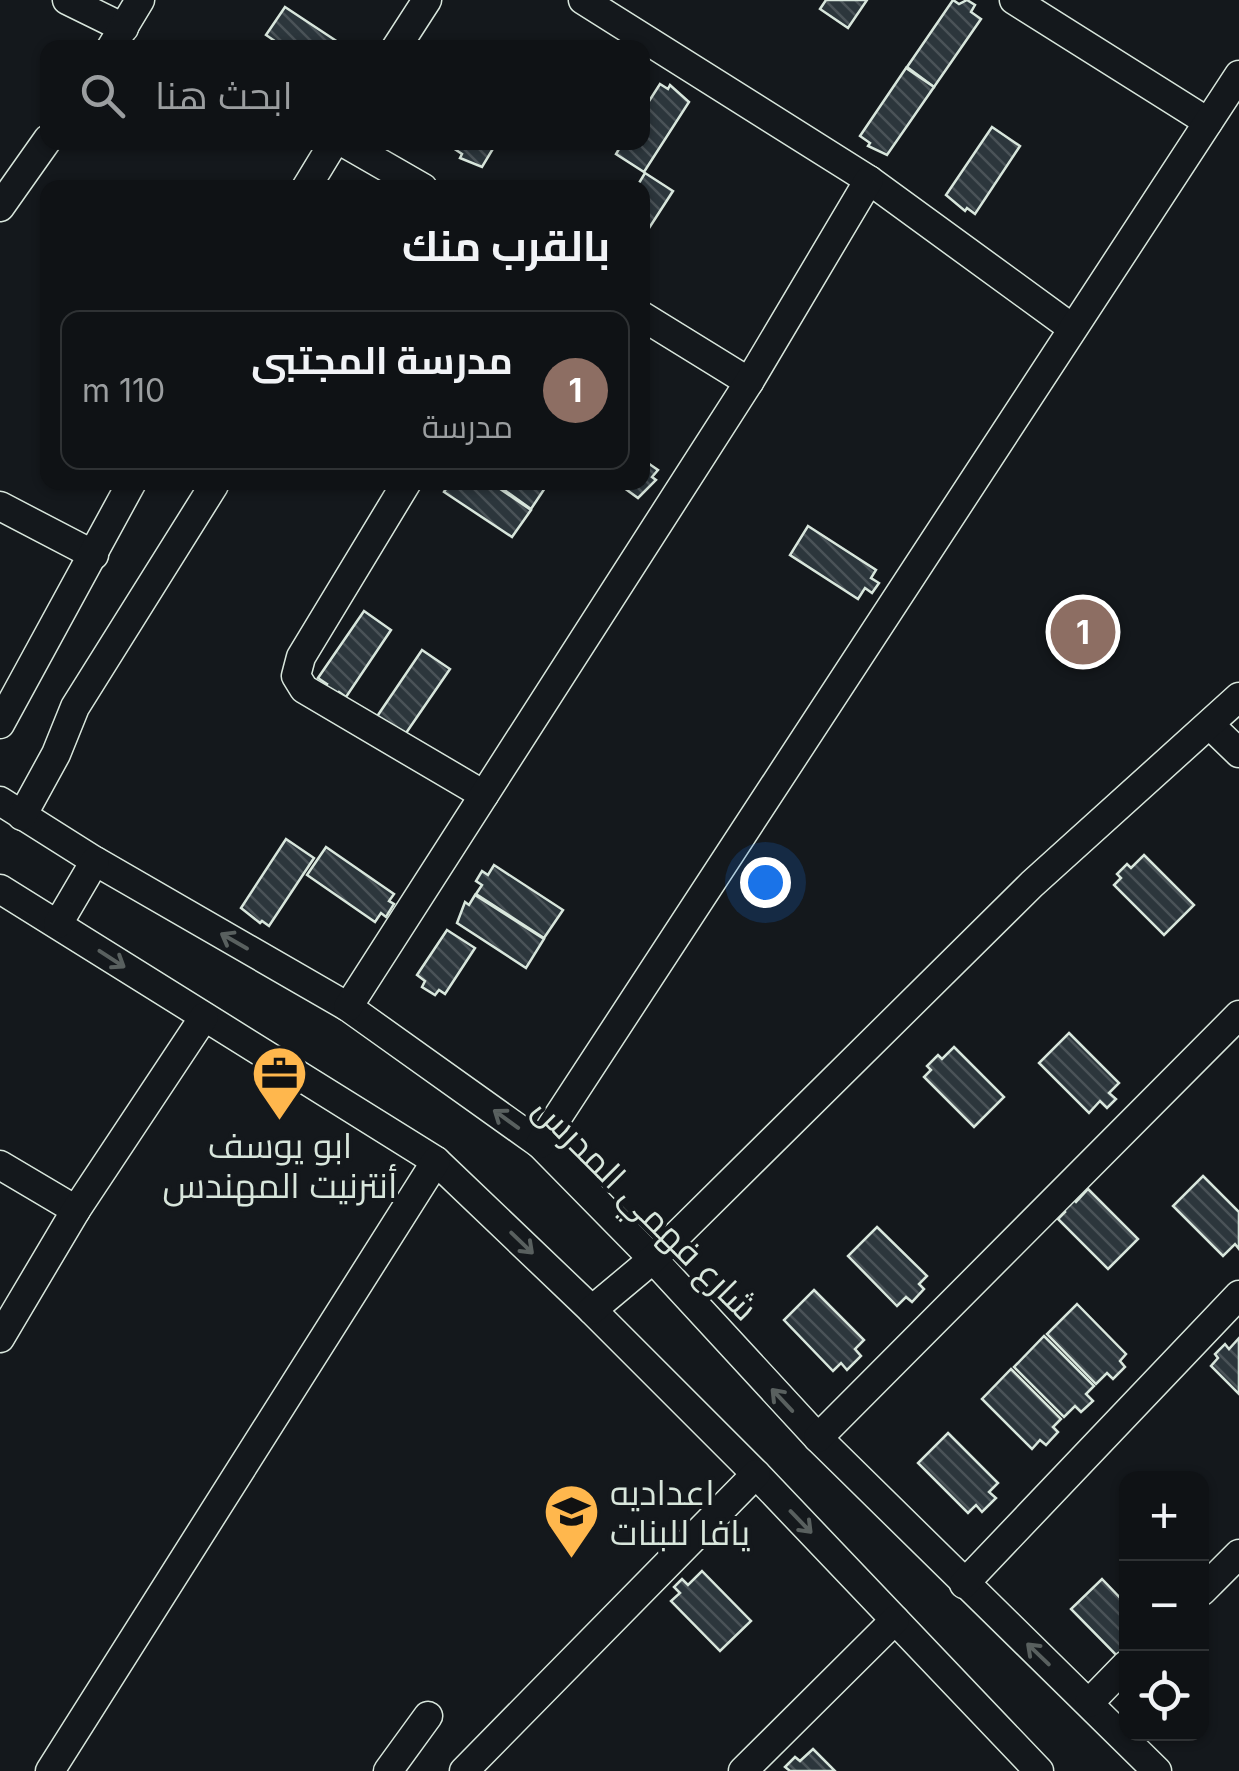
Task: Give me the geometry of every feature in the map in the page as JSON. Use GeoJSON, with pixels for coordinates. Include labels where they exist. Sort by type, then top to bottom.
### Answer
{"type":"FeatureCollection","features":[{"type":"Feature","properties":{"kind":"street"},"geometry":{"type":"LineString","coordinates":[[67,0],[117,38],[140,0]]}},
{"type":"Feature","properties":{"kind":"street"},"geometry":{"type":"LineString","coordinates":[[401,40],[427,0]]}},
{"type":"Feature","properties":{"kind":"street"},"geometry":{"type":"LineString","coordinates":[[583,0],[647,40]]}},
{"type":"Feature","properties":{"kind":"street"},"geometry":{"type":"LineString","coordinates":[[1014,0],[1208,122]]}},
{"type":"Feature","properties":{"kind":"street"},"geometry":{"type":"LineString","coordinates":[[650,42],[869,180],[1072,328]]}},
{"type":"Feature","properties":{"kind":"street"},"geometry":{"type":"LineString","coordinates":[[540,1144],[1239,75]]}},
{"type":"Feature","properties":{"kind":"street"},"geometry":{"type":"LineString","coordinates":[[0,207],[40,150]]}},
{"type":"Feature","properties":{"kind":"street"},"geometry":{"type":"LineString","coordinates":[[311,180],[329,150]]}},
{"type":"Feature","properties":{"kind":"street"},"geometry":{"type":"LineString","coordinates":[[358,150],[409,180]]}},
{"type":"Feature","properties":{"kind":"street"},"geometry":{"type":"LineString","coordinates":[[348,1007],[749,382],[869,180]]}},
{"type":"Feature","properties":{"kind":"street"},"geometry":{"type":"LineString","coordinates":[[650,321],[749,382]]}},
{"type":"Feature","properties":{"kind":"street"},"geometry":{"type":"LineString","coordinates":[[0,724],[128,490]]}},
{"type":"Feature","properties":{"kind":"street"},"geometry":{"type":"LineString","coordinates":[[11,809],[56,754],[75,708],[210,490]]}},
{"type":"Feature","properties":{"kind":"street"},"geometry":{"type":"LineString","coordinates":[[402,490],[301,657],[296,676],[304,689],[484,795]]}},
{"type":"Feature","properties":{"kind":"street"},"geometry":{"type":"LineString","coordinates":[[0,506],[94,555]]}},
{"type":"Feature","properties":{"kind":"street"},"geometry":{"type":"LineString","coordinates":[[592,1310],[652,1259],[1032,884],[1239,697]]}},
{"type":"Feature","properties":{"kind":"street"},"geometry":{"type":"LineString","coordinates":[[1210,725],[1239,754]]}},
{"type":"Feature","properties":{"kind":"street","name":"شارع فهمي المدرس"},"geometry":{"type":"LineString","coordinates":[[11,809],[348,1007],[540,1144],[818,1438],[1157,1771]]}},
{"type":"Feature","properties":{"kind":"street"},"geometry":{"type":"LineString","coordinates":[[58,924],[96,861]]}},
{"type":"Feature","properties":{"kind":"street"},"geometry":{"type":"LineString","coordinates":[[0,888],[436,1161],[756,1474],[1037,1770]]}},
{"type":"Feature","properties":{"kind":"street"},"geometry":{"type":"LineString","coordinates":[[818,1438],[1239,1016]]}},
{"type":"Feature","properties":{"kind":"street"},"geometry":{"type":"LineString","coordinates":[[0,1338],[76,1210],[204,1017]]}},
{"type":"Feature","properties":{"kind":"street"},"geometry":{"type":"LineString","coordinates":[[50,1771],[436,1161]]}},
{"type":"Feature","properties":{"kind":"street"},"geometry":{"type":"LineString","coordinates":[[0,1165],[76,1210]]}},
{"type":"Feature","properties":{"kind":"street"},"geometry":{"type":"LineString","coordinates":[[964,1584],[1239,1295]]}},
{"type":"Feature","properties":{"kind":"street"},"geometry":{"type":"LineString","coordinates":[[464,1771],[756,1474]]}},
{"type":"Feature","properties":{"kind":"street"},"geometry":{"type":"LineString","coordinates":[[1209,1584],[1239,1554]]}},
{"type":"Feature","properties":{"kind":"street"},"geometry":{"type":"LineString","coordinates":[[743,1771],[894,1620]]}},
{"type":"Feature","properties":{"kind":"street"},"geometry":{"type":"LineString","coordinates":[[1089,1702],[1119,1672]]}},
{"type":"Feature","properties":{"kind":"street"},"geometry":{"type":"LineString","coordinates":[[388,1771],[428,1716]]}},
{"type":"Feature","properties":{"kind":"building"},"geometry":{"type":"Polygon","coordinates":[[[826,0],[867,0],[848,28],[820,9],[826,0]]]}},
{"type":"Feature","properties":{"kind":"building"},"geometry":{"type":"Polygon","coordinates":[[[953,0],[959,4],[967,0],[975,5],[971,12],[981,19],[934,87],[907,67],[953,0]]]}},
{"type":"Feature","properties":{"kind":"building"},"geometry":{"type":"Polygon","coordinates":[[[285,7],[335,40],[273,40],[266,35],[285,7]]]}},
{"type":"Feature","properties":{"kind":"building"},"geometry":{"type":"Polygon","coordinates":[[[906,68],[934,87],[887,155],[868,146],[870,143],[860,136],[906,68]]]}},
{"type":"Feature","properties":{"kind":"building"},"geometry":{"type":"Polygon","coordinates":[[[660,84],[668,89],[670,85],[689,102],[644,172],[616,154],[618,150],[650,150],[650,100],[660,84]]]}},
{"type":"Feature","properties":{"kind":"building"},"geometry":{"type":"Polygon","coordinates":[[[992,127],[1020,146],[975,214],[946,195],[992,127]]]}},
{"type":"Feature","properties":{"kind":"building"},"geometry":{"type":"Polygon","coordinates":[[[456,150],[492,150],[482,167],[460,158],[462,154],[456,150]]]}},
{"type":"Feature","properties":{"kind":"building"},"geometry":{"type":"Polygon","coordinates":[[[645,173],[673,191],[650,227],[650,180],[641,180],[645,173]]]}},
{"type":"Feature","properties":{"kind":"building"},"geometry":{"type":"Polygon","coordinates":[[[650,464],[658,470],[652,477],[656,480],[650,486],[650,464]]]}},
{"type":"Feature","properties":{"kind":"building"},"geometry":{"type":"Polygon","coordinates":[[[502,490],[531,510],[512,537],[444,492],[502,490]]]}},
{"type":"Feature","properties":{"kind":"building"},"geometry":{"type":"Polygon","coordinates":[[[504,490],[544,490],[531,509],[504,490]]]}},
{"type":"Feature","properties":{"kind":"building"},"geometry":{"type":"Polygon","coordinates":[[[627,490],[646,490],[638,498],[627,490]]]}},
{"type":"Feature","properties":{"kind":"building"},"geometry":{"type":"Polygon","coordinates":[[[808,526],[876,570],[871,578],[879,583],[872,593],[865,588],[858,599],[790,555],[808,526]]]}},
{"type":"Feature","properties":{"kind":"building"},"geometry":{"type":"Polygon","coordinates":[[[364,611],[391,630],[346,697],[339,692],[335,698],[323,690],[327,684],[318,678],[364,611]]]}},
{"type":"Feature","properties":{"kind":"building"},"geometry":{"type":"Polygon","coordinates":[[[422,650],[450,669],[404,736],[376,718],[422,650]]]}},
{"type":"Feature","properties":{"kind":"building"},"geometry":{"type":"Polygon","coordinates":[[[286,839],[314,858],[269,926],[241,908],[286,839]]]}},
{"type":"Feature","properties":{"kind":"building"},"geometry":{"type":"Polygon","coordinates":[[[326,847],[394,894],[389,901],[394,904],[386,917],[381,913],[375,922],[307,875],[326,847]]]}},
{"type":"Feature","properties":{"kind":"building"},"geometry":{"type":"Polygon","coordinates":[[[1144,855],[1194,905],[1164,935],[1114,885],[1121,878],[1117,874],[1127,864],[1131,868],[1144,855]]]}},
{"type":"Feature","properties":{"kind":"building"},"geometry":{"type":"Polygon","coordinates":[[[494,865],[563,910],[544,938],[476,894],[482,885],[476,881],[482,871],[488,875],[494,865]]]}},
{"type":"Feature","properties":{"kind":"building"},"geometry":{"type":"Polygon","coordinates":[[[475,895],[544,939],[526,968],[457,923],[465,902],[469,905],[475,895]]]}},
{"type":"Feature","properties":{"kind":"building"},"geometry":{"type":"Polygon","coordinates":[[[447,930],[475,948],[445,994],[439,990],[435,995],[422,987],[425,981],[417,975],[447,930]]]}},
{"type":"Feature","properties":{"kind":"building"},"geometry":{"type":"Polygon","coordinates":[[[1069,1033],[1119,1083],[1109,1093],[1116,1099],[1107,1108],[1100,1101],[1089,1113],[1039,1063],[1069,1033]]]}},
{"type":"Feature","properties":{"kind":"building"},"geometry":{"type":"Polygon","coordinates":[[[954,1047],[1004,1097],[974,1127],[924,1077],[931,1070],[927,1066],[938,1055],[942,1059],[954,1047]]]}},
{"type":"Feature","properties":{"kind":"building"},"geometry":{"type":"Polygon","coordinates":[[[1203,1176],[1239,1212],[1239,1249],[1235,1244],[1223,1256],[1173,1206],[1203,1176]]]}},
{"type":"Feature","properties":{"kind":"building"},"geometry":{"type":"Polygon","coordinates":[[[1088,1189],[1138,1239],[1108,1269],[1058,1219],[1065,1212],[1061,1208],[1072,1198],[1076,1202],[1088,1189]]]}},
{"type":"Feature","properties":{"kind":"building"},"geometry":{"type":"Polygon","coordinates":[[[877,1227],[927,1276],[919,1284],[924,1289],[912,1302],[906,1297],[897,1306],[848,1256],[877,1227]]]}},
{"type":"Feature","properties":{"kind":"building"},"geometry":{"type":"Polygon","coordinates":[[[814,1290],[864,1340],[855,1349],[861,1356],[847,1370],[841,1363],[833,1371],[784,1320],[814,1290]]]}},
{"type":"Feature","properties":{"kind":"building"},"geometry":{"type":"Polygon","coordinates":[[[1077,1304],[1126,1354],[1120,1361],[1125,1367],[1113,1379],[1107,1373],[1096,1384],[1047,1334],[1077,1304]]]}},
{"type":"Feature","properties":{"kind":"building"},"geometry":{"type":"Polygon","coordinates":[[[1044,1336],[1094,1386],[1086,1394],[1093,1401],[1081,1412],[1075,1406],[1064,1417],[1014,1367],[1044,1336]]]}},
{"type":"Feature","properties":{"kind":"building"},"geometry":{"type":"Polygon","coordinates":[[[1239,1338],[1239,1394],[1211,1366],[1218,1358],[1215,1354],[1225,1344],[1229,1349],[1239,1338]]]}},
{"type":"Feature","properties":{"kind":"building"},"geometry":{"type":"Polygon","coordinates":[[[1011,1369],[1061,1419],[1053,1427],[1058,1432],[1046,1445],[1040,1440],[1032,1449],[982,1399],[1011,1369]]]}},
{"type":"Feature","properties":{"kind":"building"},"geometry":{"type":"Polygon","coordinates":[[[948,1433],[998,1483],[989,1492],[996,1498],[982,1512],[976,1505],[968,1513],[918,1463],[948,1433]]]}},
{"type":"Feature","properties":{"kind":"building"},"geometry":{"type":"Polygon","coordinates":[[[702,1571],[751,1621],[720,1651],[671,1601],[680,1593],[674,1587],[682,1579],[688,1585],[702,1571]]]}},
{"type":"Feature","properties":{"kind":"building"},"geometry":{"type":"Polygon","coordinates":[[[1102,1579],[1119,1597],[1119,1658],[1071,1609],[1102,1579]]]}},
{"type":"Feature","properties":{"kind":"building"},"geometry":{"type":"Polygon","coordinates":[[[813,1749],[835,1771],[790,1771],[785,1767],[795,1757],[800,1761],[813,1749]]]}},
{"type":"Feature","properties":{"kind":"place","name":"مدرسة المجتبى"},"geometry":{"type":"Point","coordinates":[1083,632]}},
{"type":"Feature","properties":{"kind":"place","name":"ابو يوسف أنترنيت المهندس"},"geometry":{"type":"Point","coordinates":[280,1123]}},
{"type":"Feature","properties":{"kind":"place","name":"اعداديه يافا للبنات"},"geometry":{"type":"Point","coordinates":[571,1561]}}]}
